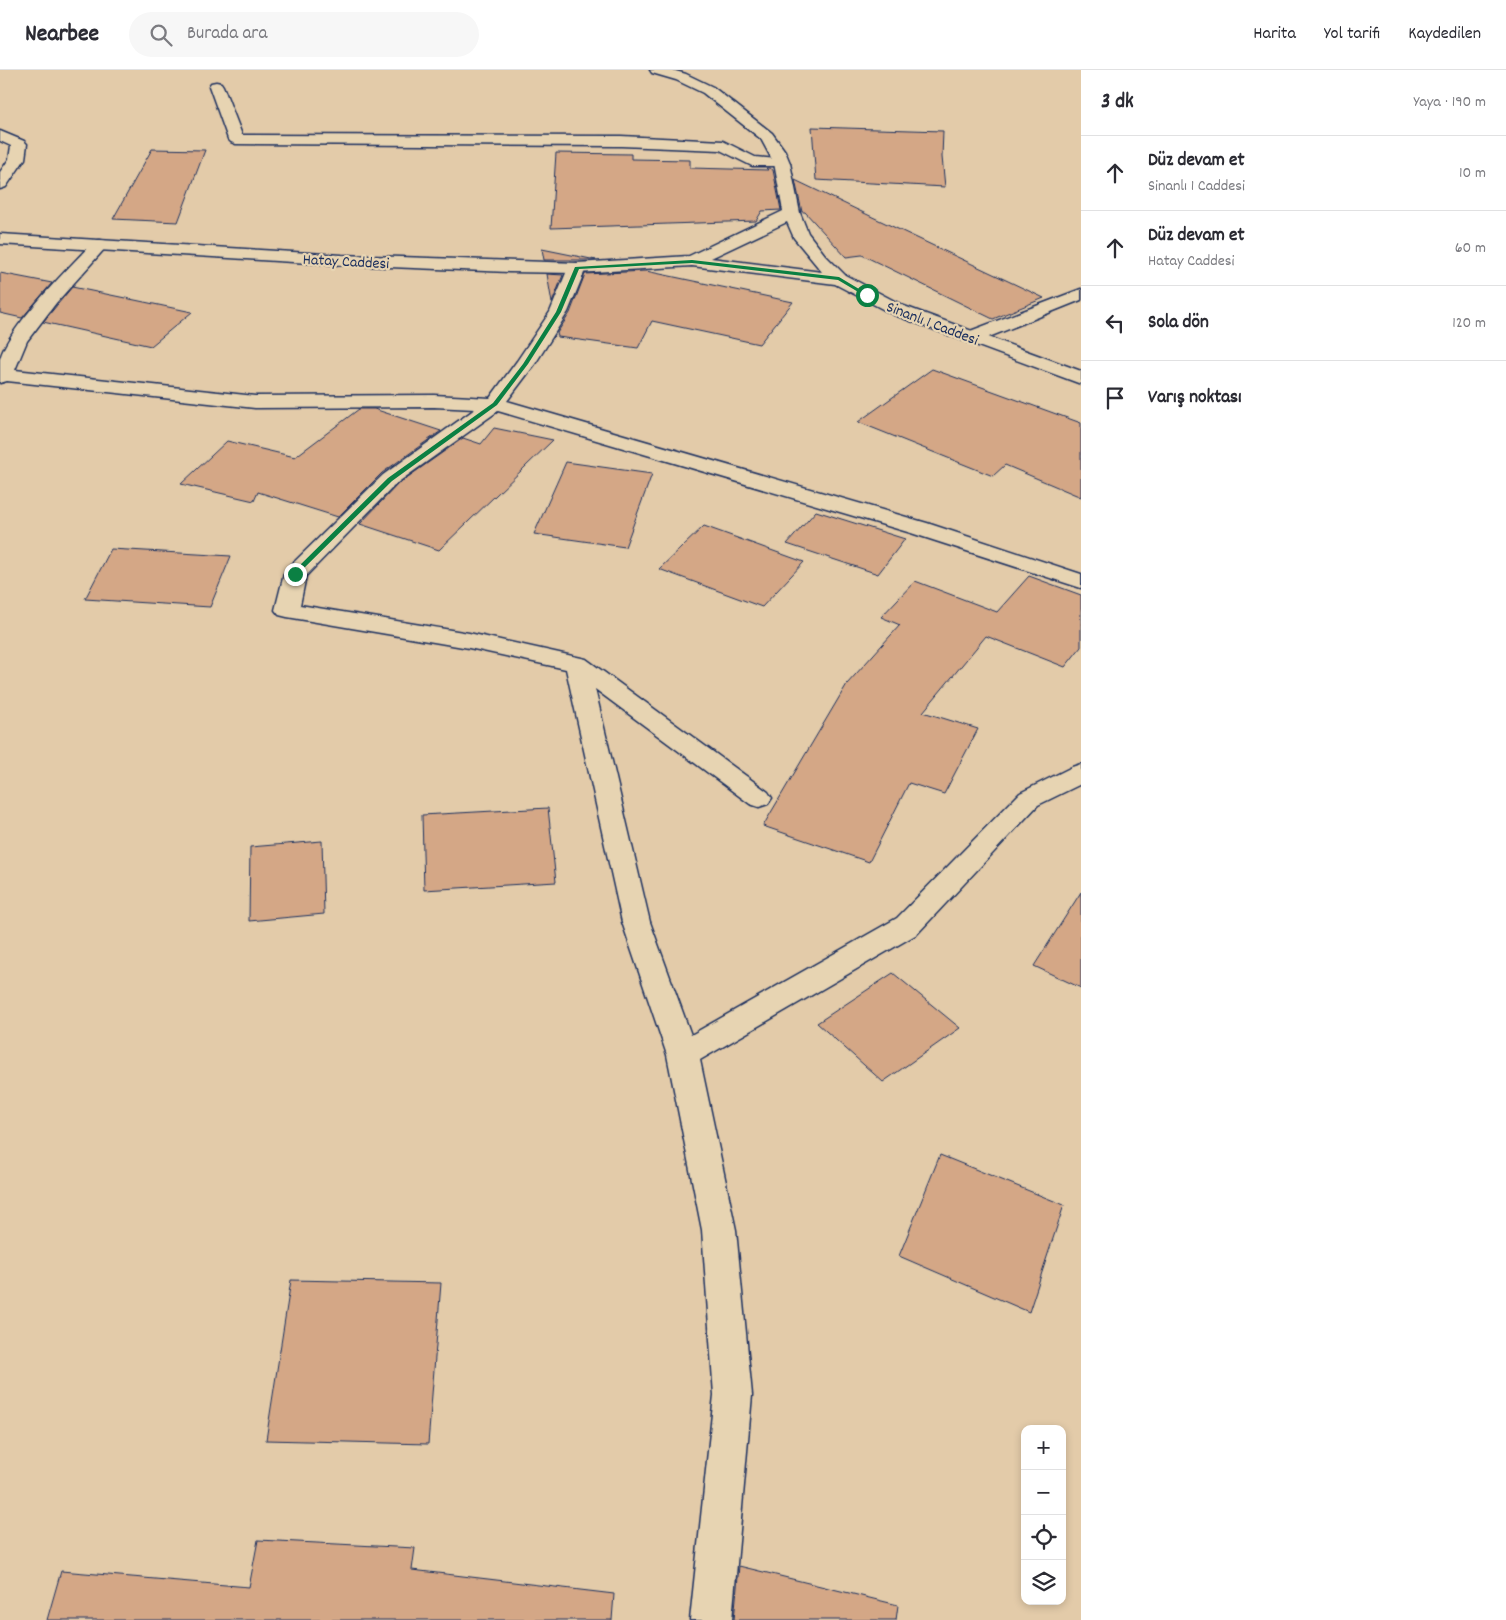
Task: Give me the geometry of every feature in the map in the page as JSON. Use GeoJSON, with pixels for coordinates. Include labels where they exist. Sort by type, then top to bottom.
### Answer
{"type":"FeatureCollection","features":[{"type":"Feature","properties":{"kind":"street","name":"Sinanlı 1 Caddesi"},"geometry":{"type":"LineString","coordinates":[[657,70],[694,83],[731,106],[767,136],[782,163],[792,214],[800,234],[819,259],[839,279],[898,310],[1081,378]]}},
{"type":"Feature","properties":{"kind":"street"},"geometry":{"type":"LineString","coordinates":[[216,86],[236,139],[621,140],[723,146],[752,161],[782,163]]}},
{"type":"Feature","properties":{"kind":"street"},"geometry":{"type":"LineString","coordinates":[[0,136],[19,144],[16,159],[0,184]]}},
{"type":"Feature","properties":{"kind":"street","name":"Hatay Caddesi"},"geometry":{"type":"LineString","coordinates":[[692,261],[792,214]]}},
{"type":"Feature","properties":{"kind":"street","name":"Hatay Caddesi"},"geometry":{"type":"LineString","coordinates":[[0,239],[342,260],[577,268],[692,261],[839,279]]}},
{"type":"Feature","properties":{"kind":"street"},"geometry":{"type":"LineString","coordinates":[[100,245],[50,299],[18,340],[1,376],[255,402],[434,401],[495,404],[920,528],[1081,581]]}},
{"type":"Feature","properties":{"kind":"street"},"geometry":{"type":"LineString","coordinates":[[577,268],[558,312],[525,364],[495,404],[390,480],[295,574],[287,610],[469,641],[577,664],[759,798]]}},
{"type":"Feature","properties":{"kind":"street"},"geometry":{"type":"LineString","coordinates":[[972,337],[1081,294]]}},
{"type":"Feature","properties":{"kind":"street"},"geometry":{"type":"LineString","coordinates":[[577,664],[636,922],[683,1055],[719,1230],[733,1395],[711,1620]]}},
{"type":"Feature","properties":{"kind":"street"},"geometry":{"type":"LineString","coordinates":[[683,1055],[907,926],[1029,799],[1081,773]]}},
{"type":"Feature","properties":{"kind":"building"},"geometry":{"type":"Polygon","coordinates":[[[812,127],[943,131],[942,157],[945,187],[816,180],[812,127]]]}},
{"type":"Feature","properties":{"kind":"building"},"geometry":{"type":"Polygon","coordinates":[[[152,149],[205,150],[178,222],[113,219],[152,149]]]}},
{"type":"Feature","properties":{"kind":"building"},"geometry":{"type":"Polygon","coordinates":[[[556,153],[631,154],[631,159],[690,160],[690,168],[768,170],[766,168],[769,168],[773,170],[781,210],[762,211],[756,221],[551,228],[556,153]]]}},
{"type":"Feature","properties":{"kind":"building"},"geometry":{"type":"Polygon","coordinates":[[[795,180],[1044,298],[993,319],[862,255],[846,257],[805,212],[802,212],[795,180]]]}},
{"type":"Feature","properties":{"kind":"building"},"geometry":{"type":"Polygon","coordinates":[[[542,249],[596,260],[544,260],[542,249]]]}},
{"type":"Feature","properties":{"kind":"building"},"geometry":{"type":"Polygon","coordinates":[[[646,271],[793,302],[759,344],[652,321],[638,348],[558,337],[557,333],[570,313],[585,274],[646,271]]]}},
{"type":"Feature","properties":{"kind":"building"},"geometry":{"type":"Polygon","coordinates":[[[0,273],[52,283],[22,318],[0,313],[0,273]]]}},
{"type":"Feature","properties":{"kind":"building"},"geometry":{"type":"Polygon","coordinates":[[[547,274],[563,275],[552,303],[547,274]]]}},
{"type":"Feature","properties":{"kind":"building"},"geometry":{"type":"Polygon","coordinates":[[[72,287],[192,312],[151,346],[43,322],[72,287]]]}},
{"type":"Feature","properties":{"kind":"building"},"geometry":{"type":"Polygon","coordinates":[[[932,369],[1081,423],[1081,497],[1005,465],[993,476],[858,422],[932,369]]]}},
{"type":"Feature","properties":{"kind":"building"},"geometry":{"type":"Polygon","coordinates":[[[359,409],[374,409],[441,431],[382,473],[338,517],[258,492],[254,501],[181,484],[227,441],[295,457],[359,409]]]}},
{"type":"Feature","properties":{"kind":"building"},"geometry":{"type":"Polygon","coordinates":[[[494,428],[553,440],[439,550],[360,524],[398,484],[463,438],[481,444],[494,428]]]}},
{"type":"Feature","properties":{"kind":"building"},"geometry":{"type":"Polygon","coordinates":[[[566,462],[652,474],[625,547],[534,534],[566,462]]]}},
{"type":"Feature","properties":{"kind":"building"},"geometry":{"type":"Polygon","coordinates":[[[816,511],[905,539],[878,574],[787,544],[816,511]]]}},
{"type":"Feature","properties":{"kind":"building"},"geometry":{"type":"Polygon","coordinates":[[[704,526],[804,562],[762,607],[659,569],[704,526]]]}},
{"type":"Feature","properties":{"kind":"building"},"geometry":{"type":"Polygon","coordinates":[[[111,549],[231,556],[210,607],[85,599],[111,549]]]}},
{"type":"Feature","properties":{"kind":"building"},"geometry":{"type":"Polygon","coordinates":[[[1029,576],[1081,595],[1081,647],[1065,667],[986,636],[923,712],[978,729],[944,794],[909,783],[869,862],[763,826],[847,684],[900,625],[881,617],[915,581],[997,612],[1029,576]]]}},
{"type":"Feature","properties":{"kind":"building"},"geometry":{"type":"Polygon","coordinates":[[[548,808],[556,882],[424,890],[422,815],[548,808]]]}},
{"type":"Feature","properties":{"kind":"building"},"geometry":{"type":"Polygon","coordinates":[[[322,841],[324,914],[249,921],[250,847],[322,841]]]}},
{"type":"Feature","properties":{"kind":"building"},"geometry":{"type":"Polygon","coordinates":[[[1081,892],[1081,988],[1034,966],[1081,892]]]}},
{"type":"Feature","properties":{"kind":"building"},"geometry":{"type":"Polygon","coordinates":[[[893,973],[960,1028],[883,1082],[817,1023],[893,973]]]}},
{"type":"Feature","properties":{"kind":"building"},"geometry":{"type":"Polygon","coordinates":[[[940,1155],[1064,1205],[1029,1312],[899,1256],[940,1155]]]}},
{"type":"Feature","properties":{"kind":"building"},"geometry":{"type":"Polygon","coordinates":[[[291,1280],[441,1283],[428,1444],[266,1440],[291,1280]]]}},
{"type":"Feature","properties":{"kind":"building"},"geometry":{"type":"Polygon","coordinates":[[[258,1540],[415,1548],[412,1570],[614,1594],[612,1620],[47,1620],[61,1571],[249,1587],[258,1540]]]}},
{"type":"Feature","properties":{"kind":"building"},"geometry":{"type":"Polygon","coordinates":[[[739,1566],[898,1605],[896,1620],[734,1620],[739,1566]]]}},
{"type":"Feature","properties":{"kind":"route"},"geometry":{"type":"LineString","coordinates":[[295,574],[390,480],[495,404],[525,364],[558,312],[577,268],[692,261],[839,279],[867,295]]}}]}
